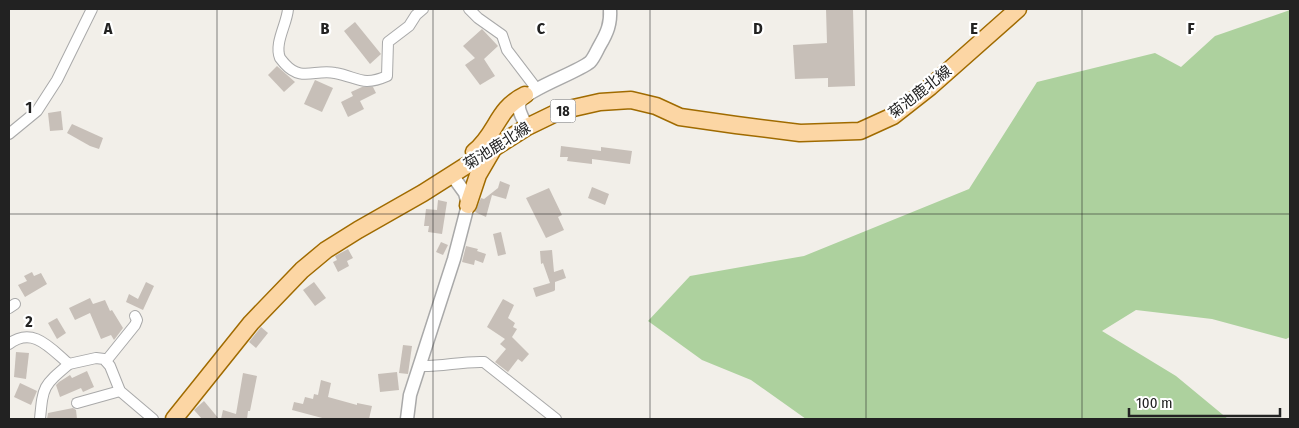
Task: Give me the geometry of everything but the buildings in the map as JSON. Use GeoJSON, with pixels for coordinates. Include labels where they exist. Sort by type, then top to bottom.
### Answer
{"type":"FeatureCollection","features":[{"type":"Feature","properties":{"kind":"main road","name":"菊池鹿北線"},"geometry":{"type":"LineString","coordinates":[[174,419],[251,323],[302,270],[326,250],[446,179],[527,127],[560,111],[600,102],[631,100],[656,106],[680,117],[736,125],[800,133],[860,131],[893,116],[930,87],[1018,9]]}},
{"type":"Feature","properties":{"kind":"main road"},"geometry":{"type":"LineString","coordinates":[[446,179],[465,159],[483,145],[507,107],[514,100],[531,92]]}},
{"type":"Feature","properties":{"kind":"main road"},"geometry":{"type":"LineString","coordinates":[[468,205],[478,175],[497,145]]}},
{"type":"Feature","properties":{"kind":"street"},"geometry":{"type":"LineString","coordinates":[[9,134],[37,112],[57,80],[92,9]]}},
{"type":"Feature","properties":{"kind":"street"},"geometry":{"type":"LineString","coordinates":[[288,9],[279,45],[280,58],[291,70],[300,74],[335,72],[358,81],[374,81],[387,76],[388,42],[409,26],[416,15],[424,9]]}},
{"type":"Feature","properties":{"kind":"street"},"geometry":{"type":"LineString","coordinates":[[469,9],[502,35],[507,50],[531,92]]}},
{"type":"Feature","properties":{"kind":"street"},"geometry":{"type":"LineString","coordinates":[[527,127],[518,109],[519,103],[531,92],[558,80],[591,61],[608,30],[610,9]]}},
{"type":"Feature","properties":{"kind":"street"},"geometry":{"type":"LineString","coordinates":[[407,419],[410,394],[454,259],[468,205],[465,193],[446,179]]}},
{"type":"Feature","properties":{"kind":"street"},"geometry":{"type":"LineString","coordinates":[[106,361],[135,325],[135,316]]}},
{"type":"Feature","properties":{"kind":"street"},"geometry":{"type":"LineString","coordinates":[[9,344],[16,338],[28,336],[41,341],[68,364]]}},
{"type":"Feature","properties":{"kind":"street"},"geometry":{"type":"LineString","coordinates":[[40,419],[44,389],[48,382],[68,364],[96,358],[106,361],[110,366],[120,391],[153,419]]}},
{"type":"Feature","properties":{"kind":"street"},"geometry":{"type":"LineString","coordinates":[[419,366],[434,367],[484,362],[556,419]]}},
{"type":"Feature","properties":{"kind":"street"},"geometry":{"type":"LineString","coordinates":[[77,403],[120,391]]}},
{"type":"Feature","properties":{"kind":"green space"},"geometry":{"type":"Polygon","coordinates":[[[1290,10],[1290,337],[1286,339],[1212,319],[1136,310],[1102,331],[1176,376],[1228,419],[806,419],[751,380],[702,360],[648,321],[690,276],[804,256],[969,189],[1037,82],[1155,53],[1181,67],[1215,36],[1290,10]]]}}]}
